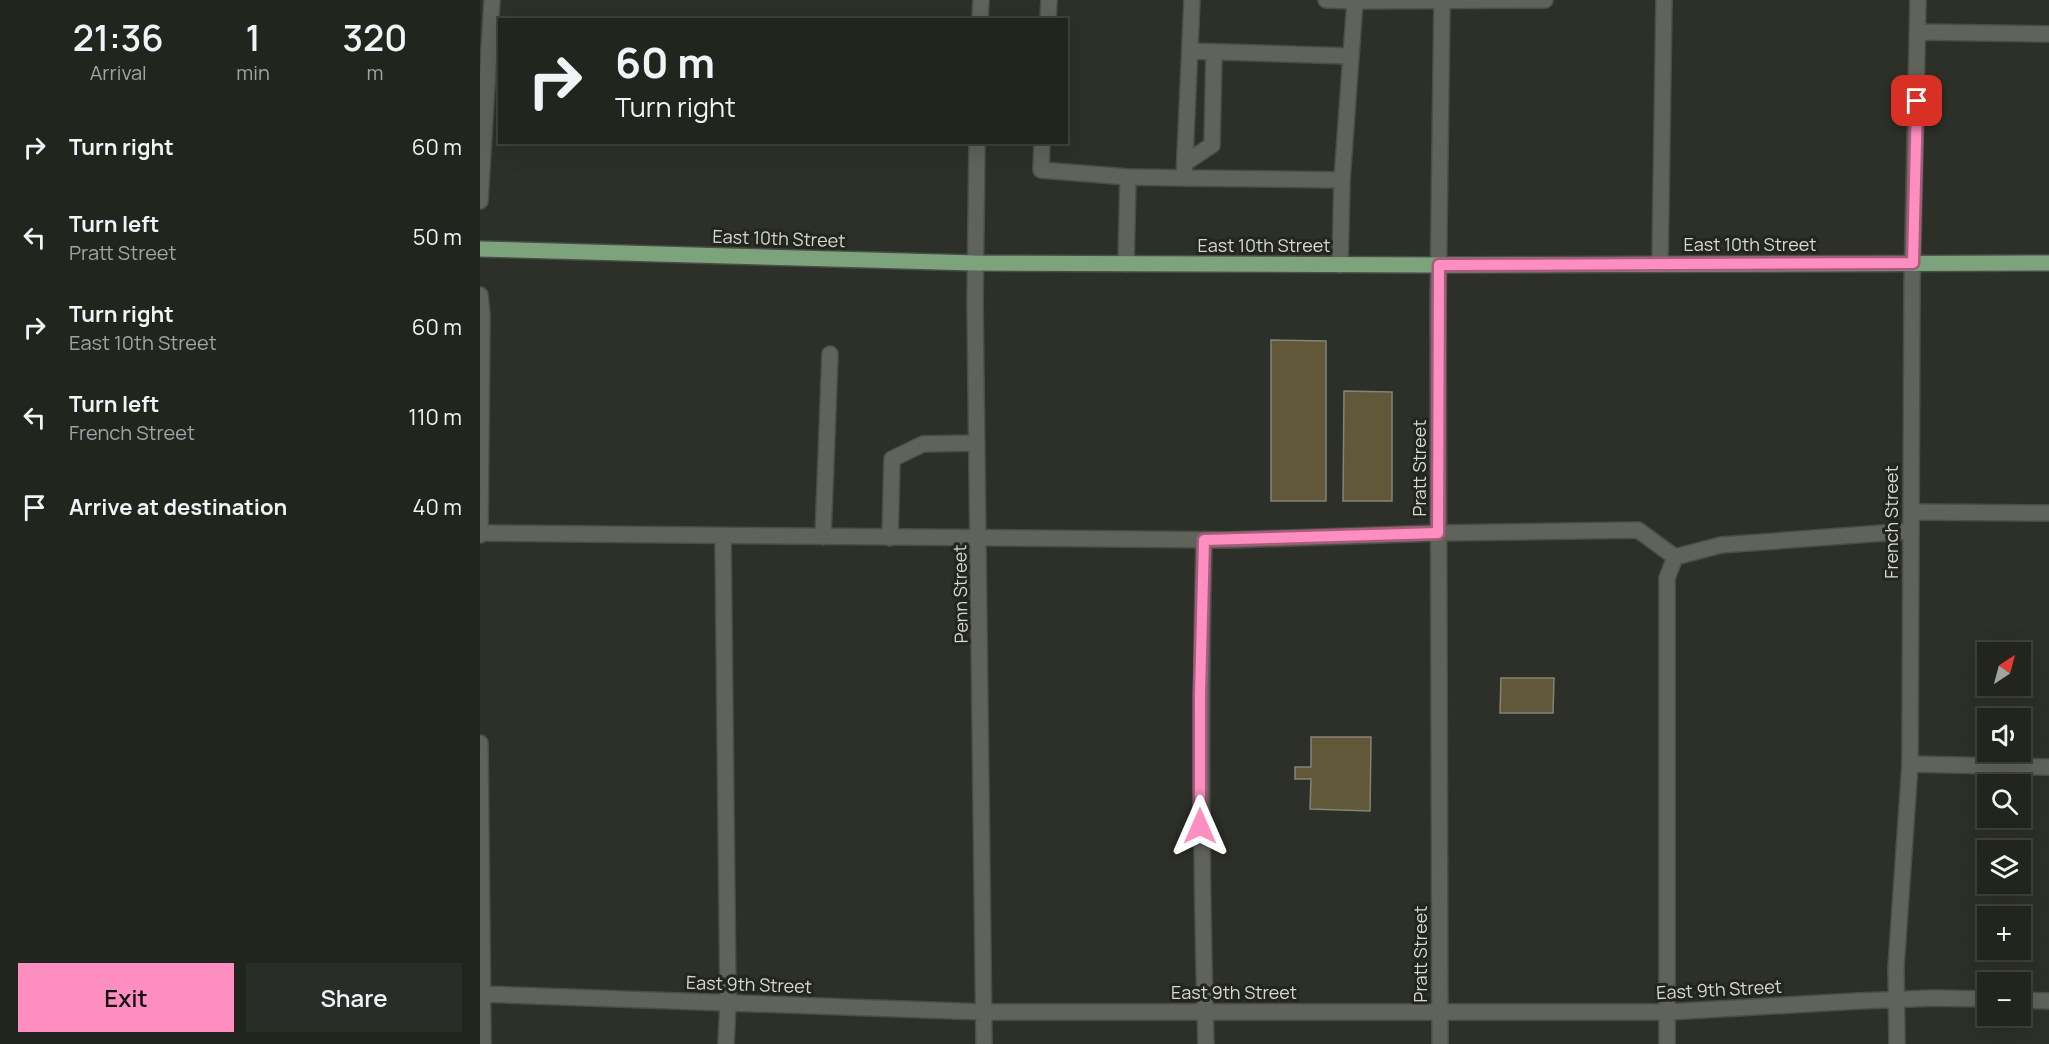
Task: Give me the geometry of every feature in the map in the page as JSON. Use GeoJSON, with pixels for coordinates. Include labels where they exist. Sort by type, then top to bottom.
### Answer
{"type":"FeatureCollection","features":[{"type":"Feature","properties":{"kind":"main road","name":"East 10th Street"},"geometry":{"type":"LineString","coordinates":[[480,249],[975,264],[2049,263]]}},
{"type":"Feature","properties":{"kind":"street"},"geometry":{"type":"LineString","coordinates":[[480,201],[492,0]]}},
{"type":"Feature","properties":{"kind":"street"},"geometry":{"type":"LineString","coordinates":[[980,18],[981,0]]}},
{"type":"Feature","properties":{"kind":"street"},"geometry":{"type":"LineString","coordinates":[[1048,18],[1049,0]]}},
{"type":"Feature","properties":{"kind":"street"},"geometry":{"type":"LineString","coordinates":[[1184,170],[1192,0]]}},
{"type":"Feature","properties":{"kind":"street"},"geometry":{"type":"LineString","coordinates":[[1326,0],[1545,0]]}},
{"type":"Feature","properties":{"kind":"street","name":"Pratt Street"},"geometry":{"type":"LineString","coordinates":[[1440,1044],[1438,533],[1442,0]]}},
{"type":"Feature","properties":{"kind":"street"},"geometry":{"type":"LineString","coordinates":[[1660,264],[1664,0]]}},
{"type":"Feature","properties":{"kind":"street","name":"French Street"},"geometry":{"type":"LineString","coordinates":[[1897,1044],[1895,999],[1910,764],[1913,263],[1918,0]]}},
{"type":"Feature","properties":{"kind":"street"},"geometry":{"type":"LineString","coordinates":[[1340,265],[1342,180],[1355,1]]}},
{"type":"Feature","properties":{"kind":"street"},"geometry":{"type":"LineString","coordinates":[[1918,32],[2049,34]]}},
{"type":"Feature","properties":{"kind":"street"},"geometry":{"type":"LineString","coordinates":[[1190,51],[1350,56]]}},
{"type":"Feature","properties":{"kind":"street"},"geometry":{"type":"LineString","coordinates":[[1184,170],[1212,145],[1214,52]]}},
{"type":"Feature","properties":{"kind":"street","name":"Penn Street"},"geometry":{"type":"LineString","coordinates":[[977,144],[975,264],[984,1044]]}},
{"type":"Feature","properties":{"kind":"street"},"geometry":{"type":"LineString","coordinates":[[1042,144],[1041,170],[1128,177],[1184,170],[1342,180]]}},
{"type":"Feature","properties":{"kind":"street"},"geometry":{"type":"LineString","coordinates":[[1126,264],[1128,177]]}},
{"type":"Feature","properties":{"kind":"street"},"geometry":{"type":"LineString","coordinates":[[480,295],[482,315],[480,534],[1204,540],[1638,530],[1675,557]]}},
{"type":"Feature","properties":{"kind":"street"},"geometry":{"type":"LineString","coordinates":[[823,537],[830,354]]}},
{"type":"Feature","properties":{"kind":"street"},"geometry":{"type":"LineString","coordinates":[[890,538],[892,459],[922,444],[977,443]]}},
{"type":"Feature","properties":{"kind":"street"},"geometry":{"type":"LineString","coordinates":[[1911,512],[2049,513]]}},
{"type":"Feature","properties":{"kind":"street"},"geometry":{"type":"LineString","coordinates":[[1675,557],[1721,545],[1911,531]]}},
{"type":"Feature","properties":{"kind":"street"},"geometry":{"type":"LineString","coordinates":[[723,536],[728,1003],[726,1044]]}},
{"type":"Feature","properties":{"kind":"street"},"geometry":{"type":"LineString","coordinates":[[1204,540],[1200,693],[1200,849],[1206,1044]]}},
{"type":"Feature","properties":{"kind":"street"},"geometry":{"type":"LineString","coordinates":[[1667,1044],[1667,578],[1675,557]]}},
{"type":"Feature","properties":{"kind":"street"},"geometry":{"type":"LineString","coordinates":[[480,743],[483,1044]]}},
{"type":"Feature","properties":{"kind":"street"},"geometry":{"type":"LineString","coordinates":[[1910,764],[2049,767]]}},
{"type":"Feature","properties":{"kind":"street","name":"East 9th Street"},"geometry":{"type":"LineString","coordinates":[[482,994],[985,1012],[1668,1012],[1895,999],[1977,999]]}},
{"type":"Feature","properties":{"kind":"street"},"geometry":{"type":"LineString","coordinates":[[2031,1000],[2049,1001]]}},
{"type":"Feature","properties":{"kind":"building"},"geometry":{"type":"Polygon","coordinates":[[[1271,340],[1326,341],[1326,501],[1271,501],[1271,340]]]}},
{"type":"Feature","properties":{"kind":"building"},"geometry":{"type":"Polygon","coordinates":[[[1344,391],[1392,392],[1392,501],[1343,501],[1344,391]]]}},
{"type":"Feature","properties":{"kind":"building"},"geometry":{"type":"Polygon","coordinates":[[[1501,678],[1554,678],[1553,713],[1500,713],[1501,678]]]}},
{"type":"Feature","properties":{"kind":"building"},"geometry":{"type":"Polygon","coordinates":[[[1311,737],[1371,737],[1370,811],[1310,809],[1311,779],[1295,779],[1295,767],[1311,767],[1311,737]]]}},
{"type":"Feature","properties":{"kind":"route"},"geometry":{"type":"LineString","coordinates":[[1200,826],[1200,693],[1204,540],[1438,533],[1439,265],[1913,263],[1917,101]]}}]}
